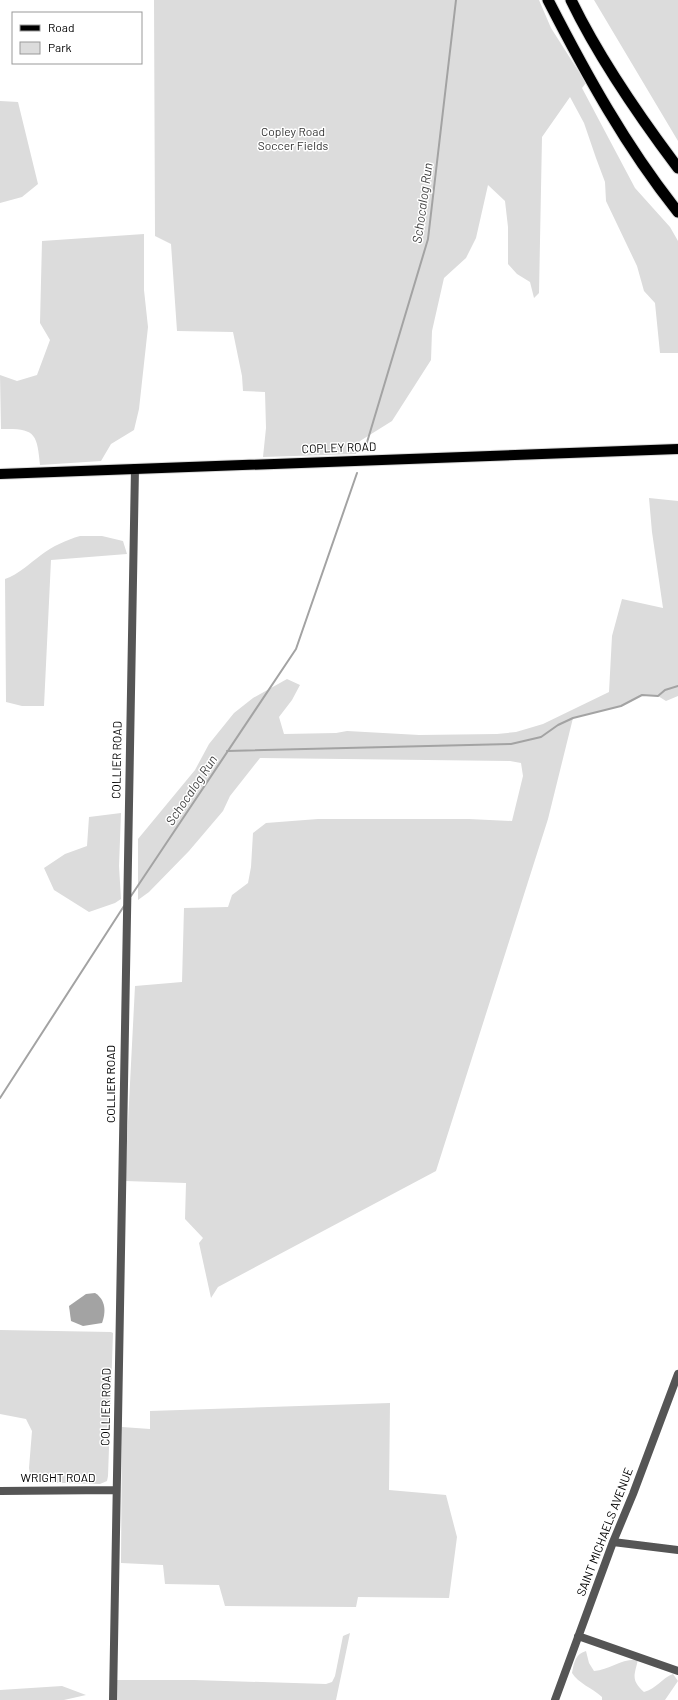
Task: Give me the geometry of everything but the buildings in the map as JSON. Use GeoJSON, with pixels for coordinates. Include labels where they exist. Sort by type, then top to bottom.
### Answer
{"type":"FeatureCollection","features":[{"type":"Feature","properties":{"kind":"highway"},"geometry":{"type":"LineString","coordinates":[[548,0],[606,108],[678,216]]}},
{"type":"Feature","properties":{"kind":"highway"},"geometry":{"type":"LineString","coordinates":[[571,0],[646,126],[678,168]]}},
{"type":"Feature","properties":{"kind":"highway"},"geometry":{"type":"LineString","coordinates":[[668,200],[678,212]]}},
{"type":"Feature","properties":{"kind":"main road","name":"COPLEY ROAD"},"geometry":{"type":"LineString","coordinates":[[0,474],[678,449]]}},
{"type":"Feature","properties":{"kind":"street","name":"COLLIER ROAD"},"geometry":{"type":"LineString","coordinates":[[113,1700],[135,468]]}},
{"type":"Feature","properties":{"kind":"street","name":"SAINT MICHAELS AVENUE"},"geometry":{"type":"LineString","coordinates":[[555,1700],[613,1542],[633,1494],[678,1374]]}},
{"type":"Feature","properties":{"kind":"street","name":"WRIGHT ROAD"},"geometry":{"type":"LineString","coordinates":[[0,1491],[116,1490]]}},
{"type":"Feature","properties":{"kind":"street"},"geometry":{"type":"LineString","coordinates":[[613,1542],[678,1550]]}},
{"type":"Feature","properties":{"kind":"street"},"geometry":{"type":"LineString","coordinates":[[578,1636],[678,1672]]}},
{"type":"Feature","properties":{"kind":"green space","name":"Copley Road Soccer Fields"},"geometry":{"type":"Polygon","coordinates":[[[154,0],[539,0],[551,28],[586,83],[582,88],[635,188],[670,227],[678,241],[678,353],[660,353],[655,303],[644,291],[637,266],[606,201],[605,182],[584,123],[570,97],[542,137],[539,293],[534,298],[530,282],[517,274],[508,264],[508,227],[505,201],[488,185],[476,238],[466,258],[444,278],[432,331],[431,360],[392,421],[360,441],[356,454],[263,457],[266,428],[265,392],[243,391],[242,376],[233,332],[177,331],[171,244],[155,236],[154,0]]]}},
{"type":"Feature","properties":{"kind":"green space"},"geometry":{"type":"Polygon","coordinates":[[[594,0],[678,0],[678,141],[594,0]]]}},
{"type":"Feature","properties":{"kind":"green space"},"geometry":{"type":"Polygon","coordinates":[[[0,101],[18,102],[38,184],[22,197],[0,203],[0,101]]]}},
{"type":"Feature","properties":{"kind":"green space"},"geometry":{"type":"Polygon","coordinates":[[[144,234],[144,290],[148,327],[139,409],[134,430],[111,444],[101,461],[40,465],[37,446],[32,435],[21,430],[1,429],[0,375],[17,381],[37,375],[50,340],[40,323],[42,241],[144,234]]]}},
{"type":"Feature","properties":{"kind":"green space"},"geometry":{"type":"Polygon","coordinates":[[[649,498],[678,501],[678,696],[666,701],[658,696],[642,695],[621,706],[573,718],[548,819],[436,1171],[218,1287],[211,1298],[199,1243],[203,1238],[185,1219],[186,1183],[125,1181],[135,986],[182,982],[184,908],[228,907],[232,895],[248,883],[251,867],[253,833],[266,823],[318,819],[469,819],[512,821],[523,776],[521,763],[510,761],[260,758],[230,796],[223,811],[189,851],[149,892],[138,900],[138,839],[195,770],[209,744],[234,713],[253,698],[287,679],[300,685],[292,700],[279,717],[284,734],[336,733],[347,731],[419,735],[497,734],[516,732],[543,724],[609,692],[612,636],[622,599],[663,608],[652,532],[649,498]]]}},
{"type":"Feature","properties":{"kind":"green space"},"geometry":{"type":"Polygon","coordinates":[[[80,536],[102,536],[123,541],[127,554],[51,560],[44,706],[22,706],[6,702],[5,579],[19,572],[50,549],[65,541],[80,536]]]}},
{"type":"Feature","properties":{"kind":"green space"},"geometry":{"type":"Polygon","coordinates":[[[121,813],[119,866],[121,899],[115,903],[89,912],[54,890],[44,868],[65,854],[87,846],[89,817],[121,813]]]}},
{"type":"Feature","properties":{"kind":"green space"},"geometry":{"type":"Polygon","coordinates":[[[0,1330],[113,1333],[107,1481],[100,1484],[31,1482],[29,1468],[32,1431],[26,1419],[0,1414],[0,1330]]]}},
{"type":"Feature","properties":{"kind":"green space"},"geometry":{"type":"Polygon","coordinates":[[[390,1403],[389,1490],[446,1495],[457,1537],[449,1598],[358,1597],[356,1607],[225,1606],[219,1585],[165,1584],[163,1565],[121,1563],[122,1427],[150,1429],[150,1411],[390,1403]]]}},
{"type":"Feature","properties":{"kind":"green space"},"geometry":{"type":"Polygon","coordinates":[[[350,1633],[336,1700],[113,1700],[113,1680],[194,1680],[326,1684],[332,1682],[335,1676],[343,1636],[350,1633]]]}},
{"type":"Feature","properties":{"kind":"green space"},"geometry":{"type":"Polygon","coordinates":[[[586,1651],[589,1663],[594,1671],[605,1669],[621,1662],[638,1660],[635,1670],[635,1681],[644,1692],[648,1691],[673,1674],[678,1681],[665,1700],[602,1700],[602,1697],[578,1680],[572,1673],[574,1662],[577,1657],[582,1652],[586,1651]]]}},
{"type":"Feature","properties":{"kind":"green space"},"geometry":{"type":"Polygon","coordinates":[[[62,1686],[86,1695],[64,1700],[0,1700],[0,1690],[62,1686]]]}},
{"type":"Feature","properties":{"kind":"shaded area"},"geometry":{"type":"Polygon","coordinates":[[[95,1293],[99,1296],[104,1306],[102,1323],[83,1326],[71,1321],[69,1306],[86,1294],[95,1293]]]}},
{"type":"Feature","properties":{"kind":"waterway","name":"Schocalog Run"},"geometry":{"type":"LineString","coordinates":[[365,449],[428,239],[456,0]]}},
{"type":"Feature","properties":{"kind":"waterway","name":"Schocalog Run"},"geometry":{"type":"LineString","coordinates":[[131,896],[296,649],[357,473]]}},
{"type":"Feature","properties":{"kind":"waterway"},"geometry":{"type":"LineString","coordinates":[[227,751],[511,744],[541,737],[558,725],[573,718],[621,706],[642,695],[658,696],[665,690],[678,686]]}},
{"type":"Feature","properties":{"kind":"waterway","name":"Schocalog Run"},"geometry":{"type":"LineString","coordinates":[[0,1098],[124,906]]}}]}
